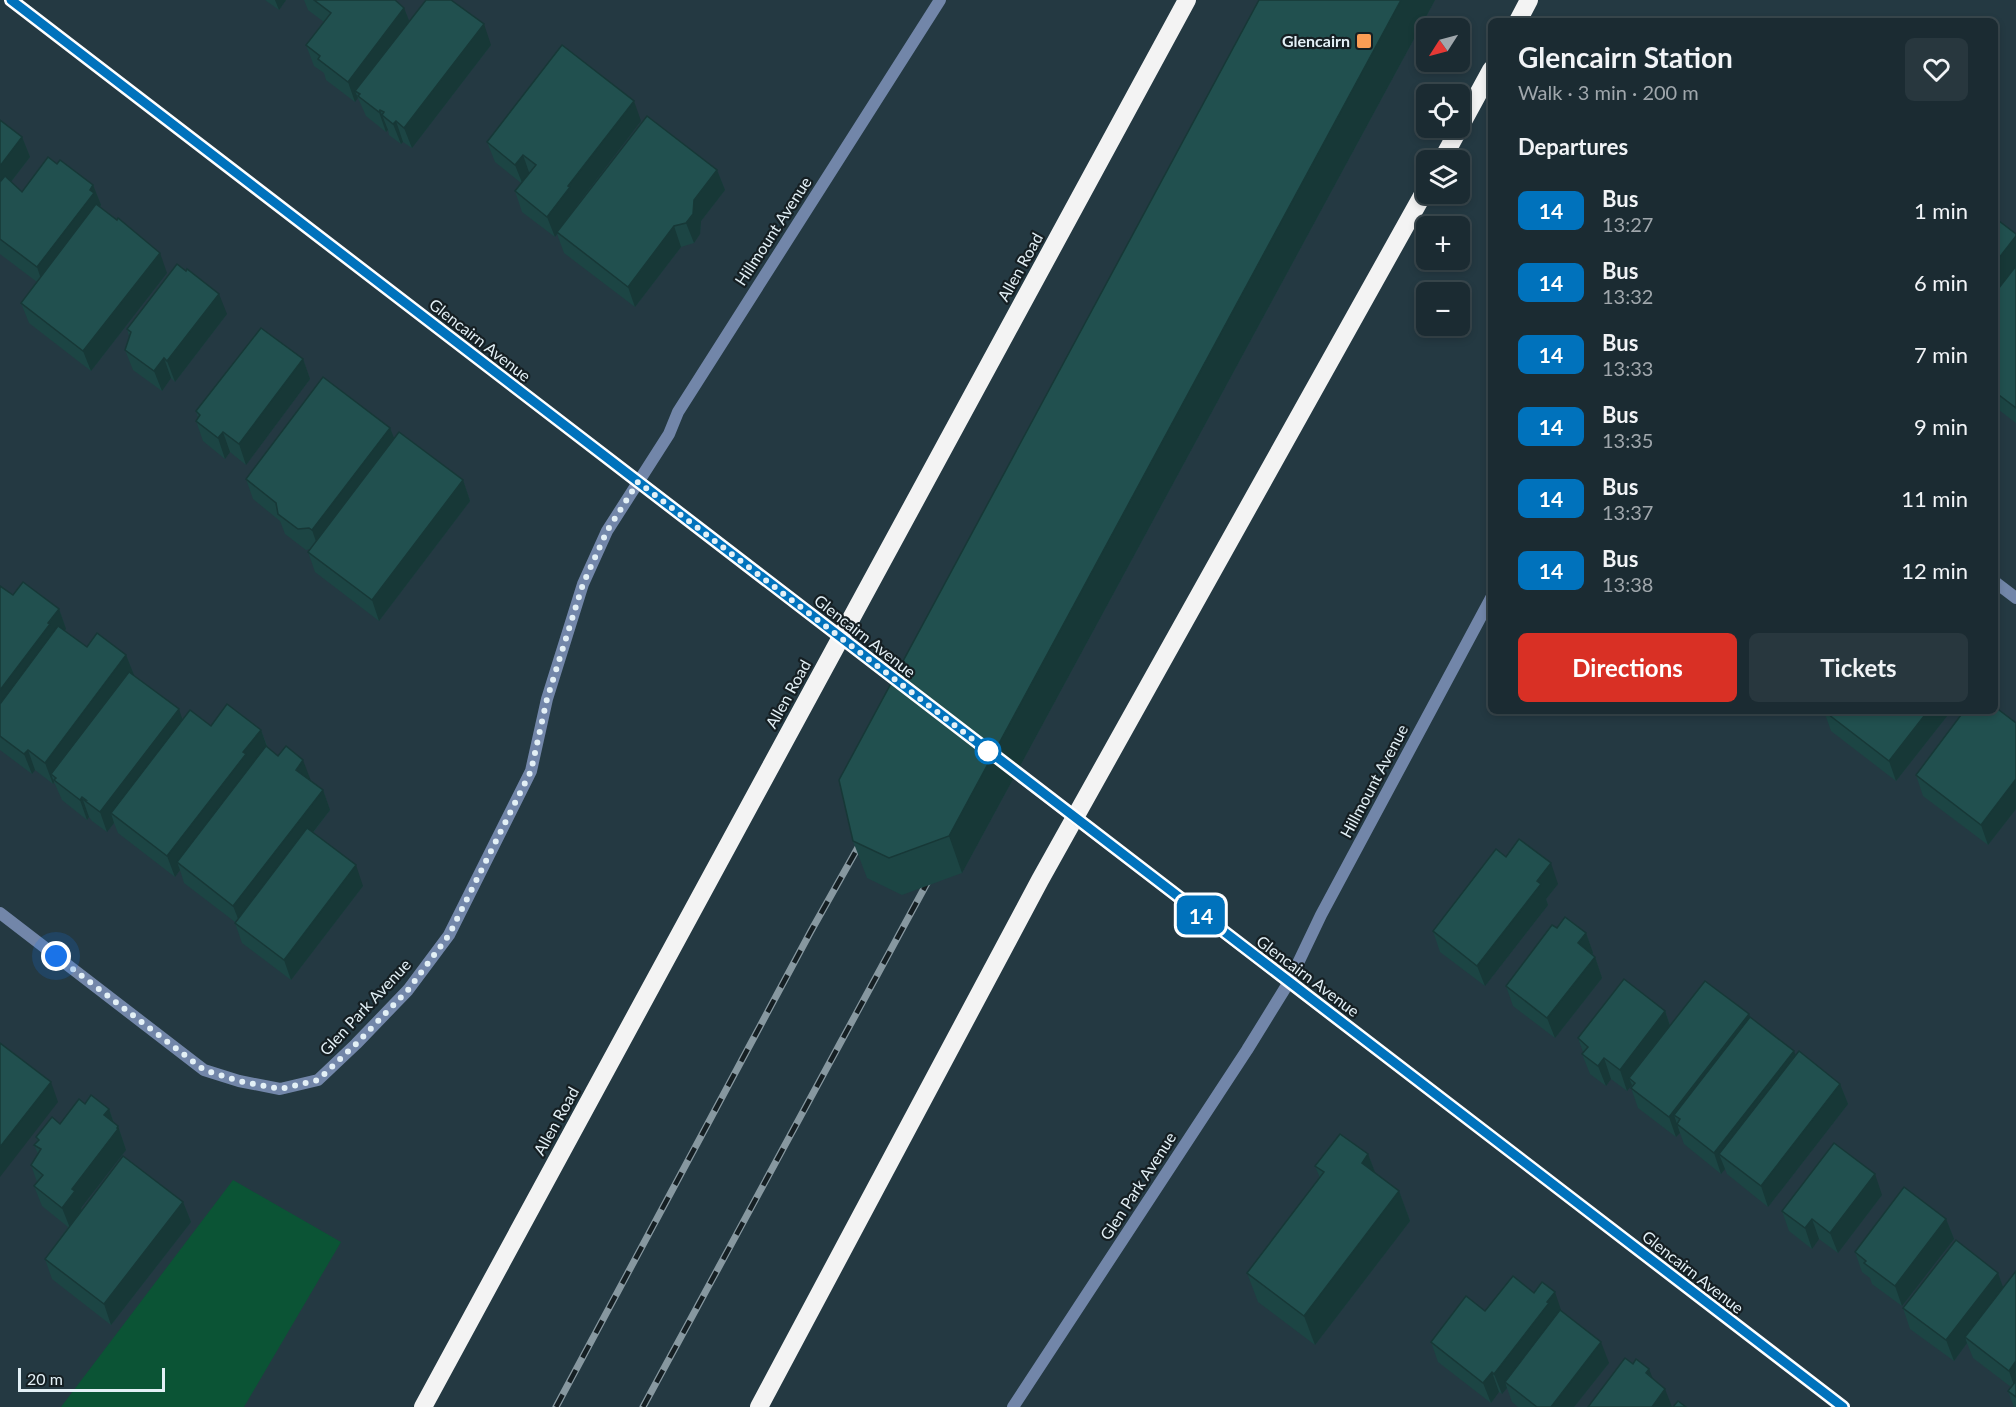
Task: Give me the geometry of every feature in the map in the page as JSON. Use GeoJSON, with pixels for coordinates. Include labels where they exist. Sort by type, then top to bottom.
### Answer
{"type":"FeatureCollection","features":[{"type":"Feature","properties":{"kind":"highway","name":"Allen Road"},"geometry":{"type":"LineString","coordinates":[[423,1407],[1187,0]]}},
{"type":"Feature","properties":{"kind":"highway"},"geometry":{"type":"LineString","coordinates":[[1520,18],[1529,0]]}},
{"type":"Feature","properties":{"kind":"highway"},"geometry":{"type":"LineString","coordinates":[[1447,150],[1488,76]]}},
{"type":"Feature","properties":{"kind":"highway"},"geometry":{"type":"LineString","coordinates":[[759,1407],[1040,880],[1418,204]]}},
{"type":"Feature","properties":{"kind":"street","name":"Glencairn Avenue"},"geometry":{"type":"LineString","coordinates":[[11,0],[915,695]]}},
{"type":"Feature","properties":{"kind":"street","name":"Hillmount Avenue"},"geometry":{"type":"LineString","coordinates":[[638,482],[669,434],[678,412],[940,0]]}},
{"type":"Feature","properties":{"kind":"street","name":"Glen Park Avenue"},"geometry":{"type":"LineString","coordinates":[[0,913],[204,1070],[239,1081],[280,1089],[318,1080],[408,990],[449,935],[531,771],[547,699],[583,584],[607,531],[638,482]]}},
{"type":"Feature","properties":{"kind":"street"},"geometry":{"type":"LineString","coordinates":[[1998,584],[2016,598]]}},
{"type":"Feature","properties":{"kind":"street","name":"Hillmount Avenue"},"geometry":{"type":"LineString","coordinates":[[1289,982],[1321,915],[1488,604]]}},
{"type":"Feature","properties":{"kind":"street","name":"Glencairn Avenue"},"geometry":{"type":"LineString","coordinates":[[991,753],[1843,1407]]}},
{"type":"Feature","properties":{"kind":"street","name":"Glen Park Avenue"},"geometry":{"type":"LineString","coordinates":[[1013,1407],[1247,1050],[1289,982]]}},
{"type":"Feature","properties":{"kind":"green space"},"geometry":{"type":"Polygon","coordinates":[[[233,1180],[341,1242],[244,1407],[61,1407],[233,1180]]]}},
{"type":"Feature","properties":{"kind":"building"},"geometry":{"type":"Polygon","coordinates":[[[314,0],[395,0],[404,8],[348,82],[318,59],[320,56],[306,45],[331,13],[314,0]]]}},
{"type":"Feature","properties":{"kind":"building"},"geometry":{"type":"Polygon","coordinates":[[[426,0],[451,0],[484,24],[404,128],[396,121],[393,124],[382,115],[384,112],[380,110],[379,112],[355,91],[426,0]]]}},
{"type":"Feature","properties":{"kind":"building"},"geometry":{"type":"Polygon","coordinates":[[[1259,0],[1401,0],[949,836],[889,858],[853,841],[839,780],[1259,0]]]}},
{"type":"Feature","properties":{"kind":"building"},"geometry":{"type":"Polygon","coordinates":[[[562,45],[634,101],[547,217],[515,191],[536,165],[523,155],[515,165],[487,142],[562,45]]]}},
{"type":"Feature","properties":{"kind":"building"},"geometry":{"type":"Polygon","coordinates":[[[647,116],[717,170],[694,200],[693,214],[686,223],[674,226],[628,287],[557,232],[647,116]]]}},
{"type":"Feature","properties":{"kind":"building"},"geometry":{"type":"Polygon","coordinates":[[[0,120],[22,137],[0,166],[0,120]]]}},
{"type":"Feature","properties":{"kind":"building"},"geometry":{"type":"Polygon","coordinates":[[[48,157],[57,164],[60,160],[93,185],[90,190],[94,193],[37,267],[0,239],[0,182],[5,176],[22,192],[48,157]]]}},
{"type":"Feature","properties":{"kind":"building"},"geometry":{"type":"Polygon","coordinates":[[[96,204],[117,220],[118,218],[160,253],[83,351],[21,303],[96,204]]]}},
{"type":"Feature","properties":{"kind":"building"},"geometry":{"type":"Polygon","coordinates":[[[1998,220],[2016,236],[1998,259],[1998,220]]]}},
{"type":"Feature","properties":{"kind":"building"},"geometry":{"type":"Polygon","coordinates":[[[177,264],[219,294],[167,361],[164,358],[154,371],[125,350],[131,332],[127,329],[177,264]]]}},
{"type":"Feature","properties":{"kind":"building"},"geometry":{"type":"Polygon","coordinates":[[[2016,266],[2016,408],[1998,394],[1998,289],[2016,266]]]}},
{"type":"Feature","properties":{"kind":"building"},"geometry":{"type":"Polygon","coordinates":[[[261,328],[303,359],[239,444],[223,432],[218,438],[196,421],[200,415],[196,411],[261,328]]]}},
{"type":"Feature","properties":{"kind":"building"},"geometry":{"type":"Polygon","coordinates":[[[323,377],[390,428],[312,530],[298,529],[278,514],[276,503],[246,479],[323,377]]]}},
{"type":"Feature","properties":{"kind":"building"},"geometry":{"type":"Polygon","coordinates":[[[399,432],[463,480],[372,600],[308,552],[399,432]]]}},
{"type":"Feature","properties":{"kind":"building"},"geometry":{"type":"Polygon","coordinates":[[[23,582],[59,609],[0,690],[0,586],[13,595],[23,582]]]}},
{"type":"Feature","properties":{"kind":"building"},"geometry":{"type":"Polygon","coordinates":[[[58,626],[87,647],[97,633],[126,655],[45,763],[28,750],[24,754],[0,736],[0,704],[58,626]]]}},
{"type":"Feature","properties":{"kind":"building"},"geometry":{"type":"Polygon","coordinates":[[[129,672],[179,709],[100,812],[82,797],[80,800],[54,780],[56,778],[51,774],[129,672]]]}},
{"type":"Feature","properties":{"kind":"building"},"geometry":{"type":"Polygon","coordinates":[[[227,704],[261,730],[243,752],[246,754],[167,856],[111,813],[190,710],[211,726],[227,704]]]}},
{"type":"Feature","properties":{"kind":"building"},"geometry":{"type":"Polygon","coordinates":[[[1998,709],[2016,723],[2016,779],[1981,825],[1916,775],[1962,714],[1998,714],[1998,709]]]}},
{"type":"Feature","properties":{"kind":"building"},"geometry":{"type":"Polygon","coordinates":[[[1828,714],[1926,714],[1889,761],[1828,714]]]}},
{"type":"Feature","properties":{"kind":"building"},"geometry":{"type":"Polygon","coordinates":[[[266,746],[278,756],[286,746],[303,760],[296,770],[323,790],[233,906],[177,862],[266,746]]]}},
{"type":"Feature","properties":{"kind":"building"},"geometry":{"type":"Polygon","coordinates":[[[307,828],[356,865],[284,960],[235,923],[307,828]]]}},
{"type":"Feature","properties":{"kind":"building"},"geometry":{"type":"Polygon","coordinates":[[[1519,839],[1551,863],[1537,881],[1541,884],[1477,966],[1433,931],[1496,849],[1506,857],[1519,839]]]}},
{"type":"Feature","properties":{"kind":"building"},"geometry":{"type":"Polygon","coordinates":[[[1565,917],[1586,933],[1578,943],[1595,957],[1547,1018],[1506,986],[1552,925],[1557,928],[1565,917]]]}},
{"type":"Feature","properties":{"kind":"building"},"geometry":{"type":"Polygon","coordinates":[[[1624,979],[1665,1011],[1620,1070],[1604,1058],[1598,1066],[1582,1054],[1588,1047],[1578,1038],[1624,979]]]}},
{"type":"Feature","properties":{"kind":"building"},"geometry":{"type":"Polygon","coordinates":[[[1705,981],[1749,1014],[1669,1117],[1631,1088],[1635,1083],[1629,1078],[1705,981]]]}},
{"type":"Feature","properties":{"kind":"building"},"geometry":{"type":"Polygon","coordinates":[[[1750,1017],[1794,1051],[1714,1153],[1677,1124],[1680,1119],[1674,1115],[1750,1017]]]}},
{"type":"Feature","properties":{"kind":"building"},"geometry":{"type":"Polygon","coordinates":[[[0,1043],[51,1082],[0,1147],[0,1043]]]}},
{"type":"Feature","properties":{"kind":"building"},"geometry":{"type":"Polygon","coordinates":[[[1799,1051],[1840,1084],[1761,1186],[1719,1154],[1799,1051]]]}},
{"type":"Feature","properties":{"kind":"building"},"geometry":{"type":"Polygon","coordinates":[[[91,1095],[109,1109],[104,1115],[118,1126],[118,1129],[72,1189],[75,1191],[62,1208],[34,1186],[43,1175],[31,1165],[41,1149],[34,1145],[39,1140],[36,1137],[52,1117],[60,1124],[79,1099],[85,1104],[91,1095]]]}},
{"type":"Feature","properties":{"kind":"building"},"geometry":{"type":"Polygon","coordinates":[[[1340,1134],[1368,1154],[1362,1163],[1399,1191],[1304,1316],[1247,1273],[1324,1172],[1315,1166],[1340,1134]]]}},
{"type":"Feature","properties":{"kind":"building"},"geometry":{"type":"Polygon","coordinates":[[[1834,1143],[1875,1174],[1830,1233],[1812,1219],[1805,1228],[1782,1211],[1834,1143]]]}},
{"type":"Feature","properties":{"kind":"building"},"geometry":{"type":"Polygon","coordinates":[[[123,1156],[183,1202],[104,1304],[45,1259],[123,1156]]]}},
{"type":"Feature","properties":{"kind":"building"},"geometry":{"type":"Polygon","coordinates":[[[1904,1187],[1946,1219],[1895,1286],[1864,1263],[1866,1261],[1855,1252],[1904,1187]]]}},
{"type":"Feature","properties":{"kind":"building"},"geometry":{"type":"Polygon","coordinates":[[[1956,1240],[1998,1273],[1946,1340],[1903,1308],[1956,1240]]]}},
{"type":"Feature","properties":{"kind":"building"},"geometry":{"type":"Polygon","coordinates":[[[2016,1271],[2016,1361],[2009,1371],[1965,1337],[2016,1271]]]}},
{"type":"Feature","properties":{"kind":"building"},"geometry":{"type":"Polygon","coordinates":[[[1513,1276],[1534,1293],[1542,1282],[1555,1292],[1494,1374],[1492,1372],[1483,1383],[1431,1342],[1466,1296],[1485,1311],[1513,1276]]]}},
{"type":"Feature","properties":{"kind":"building"},"geometry":{"type":"Polygon","coordinates":[[[1560,1310],[1601,1342],[1551,1407],[1537,1407],[1505,1382],[1560,1310]]]}},
{"type":"Feature","properties":{"kind":"building"},"geometry":{"type":"Polygon","coordinates":[[[1625,1358],[1633,1364],[1636,1359],[1649,1369],[1646,1373],[1665,1389],[1652,1407],[1588,1407],[1625,1358]]]}},
{"type":"Feature","properties":{"kind":"building"},"geometry":{"type":"Polygon","coordinates":[[[2016,1381],[2016,1397],[2008,1391],[2016,1381]]]}},
{"type":"Feature","properties":{"kind":"building"},"geometry":{"type":"Polygon","coordinates":[[[1678,1401],[1686,1407],[1673,1407],[1678,1401]]]}},
{"type":"Feature","properties":{"kind":"railway"},"geometry":{"type":"LineString","coordinates":[[556,1407],[811,931],[865,835]]}},
{"type":"Feature","properties":{"kind":"railway"},"geometry":{"type":"LineString","coordinates":[[643,1407],[933,872]]}},
{"type":"Feature","properties":{"kind":"bus line","name":"14"},"geometry":{"type":"LineString","coordinates":[[11,0],[1843,1407]]}},
{"type":"Feature","properties":{"kind":"place","name":"Glencairn"},"geometry":{"type":"Point","coordinates":[1364,41]}},
{"type":"Feature","properties":{"kind":"route"},"geometry":{"type":"LineString","coordinates":[[56,956],[204,1070],[239,1081],[280,1089],[318,1080],[408,990],[449,935],[531,771],[547,699],[583,584],[607,531],[638,482],[988,751]]}}]}
